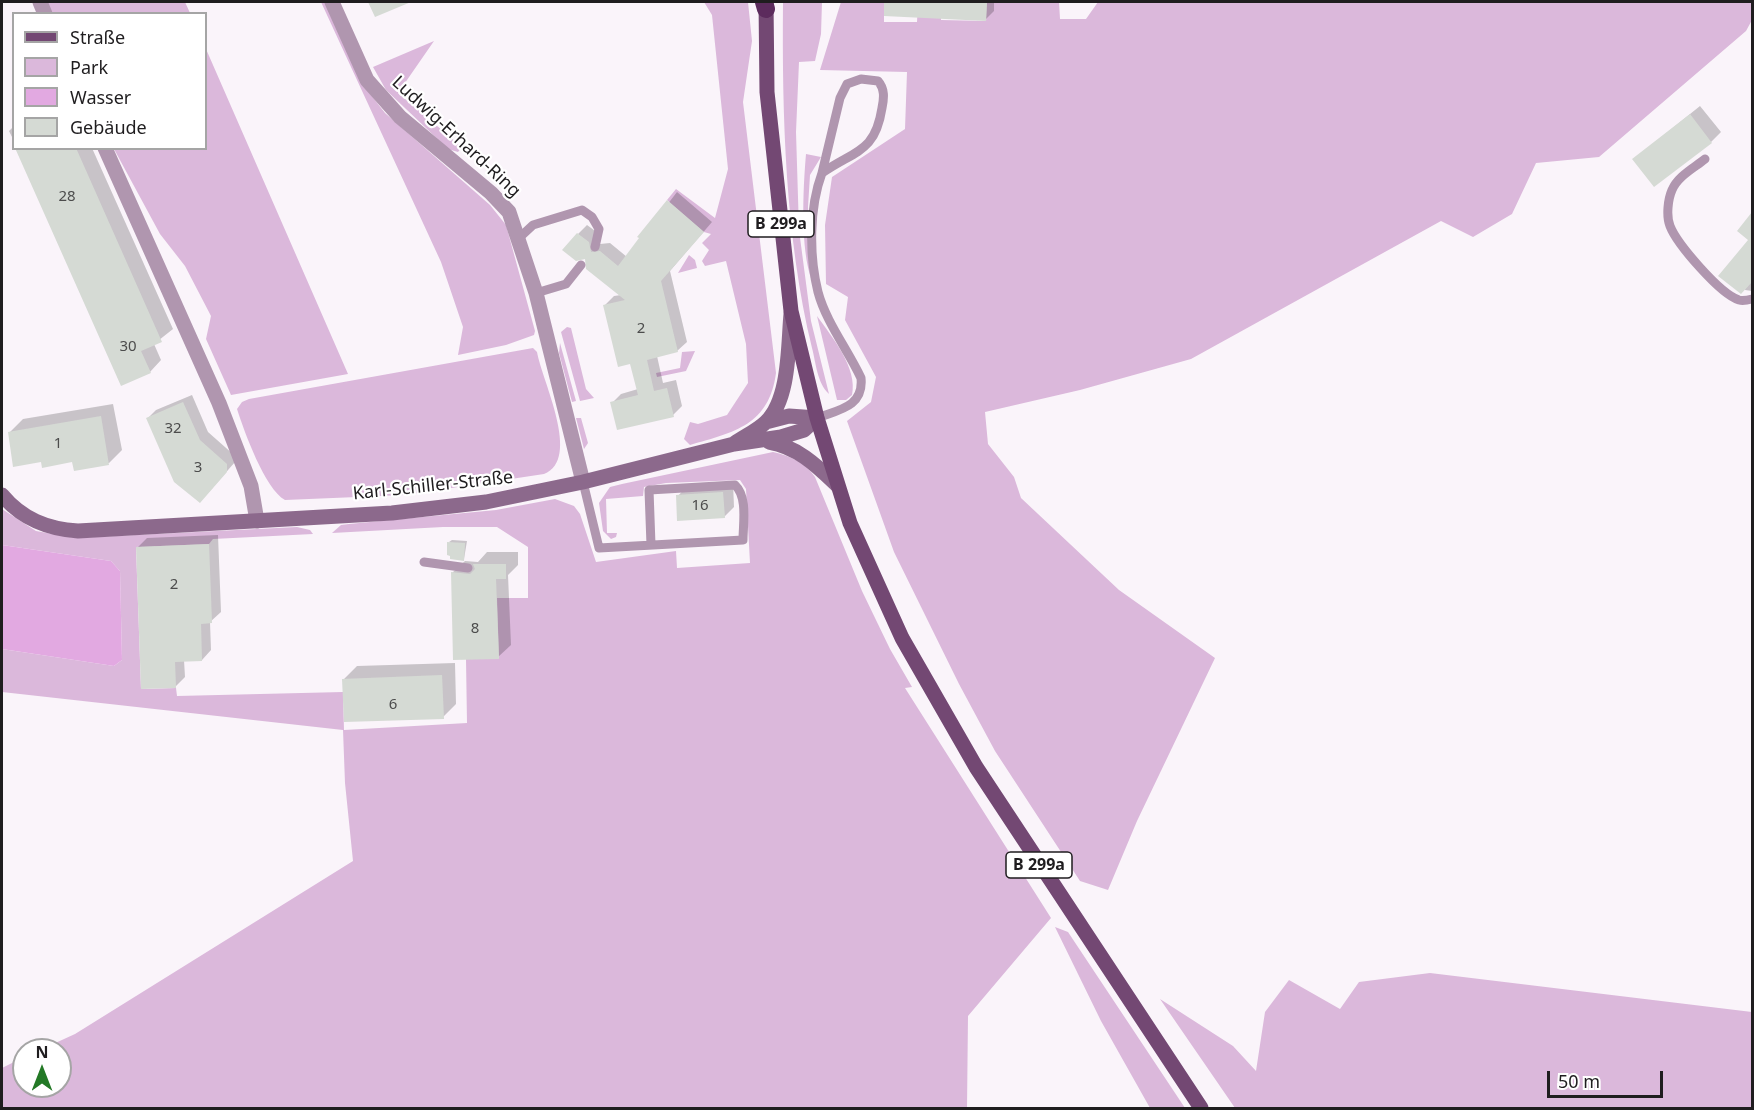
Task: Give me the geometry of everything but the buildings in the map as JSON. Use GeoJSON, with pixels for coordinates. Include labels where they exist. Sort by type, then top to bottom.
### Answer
{"type":"FeatureCollection","features":[{"type":"Feature","properties":{"kind":"main road","name":"B 299a"},"geometry":{"type":"LineString","coordinates":[[765,4],[770,126],[792,311],[817,418],[837,485],[879,592],[933,694],[998,803],[1201,1108]]}},
{"type":"Feature","properties":{"kind":"street","name":"Ludwig-Erhard-Ring"},"geometry":{"type":"LineString","coordinates":[[332,2],[367,80],[400,117],[501,202],[509,212],[536,293],[583,482]]}},
{"type":"Feature","properties":{"kind":"street"},"geometry":{"type":"LineString","coordinates":[[106,150],[219,404],[251,486],[258,521]]}},
{"type":"Feature","properties":{"kind":"street"},"geometry":{"type":"LineString","coordinates":[[766,422],[784,387],[792,311]]}},
{"type":"Feature","properties":{"kind":"street"},"geometry":{"type":"LineString","coordinates":[[734,444],[766,422],[796,416],[817,418]]}},
{"type":"Feature","properties":{"kind":"street","name":"Karl-Schiller-Straße"},"geometry":{"type":"LineString","coordinates":[[2,495],[18,512],[43,525],[61,530],[96,532],[432,510],[510,498],[734,444],[760,441],[804,430],[817,418]]}},
{"type":"Feature","properties":{"kind":"street"},"geometry":{"type":"LineString","coordinates":[[760,441],[796,451],[837,485]]}},
{"type":"Feature","properties":{"kind":"lane"},"geometry":{"type":"LineString","coordinates":[[817,418],[850,406],[860,395],[862,387],[856,367],[818,292],[813,215],[822,173],[840,98],[847,84],[861,79],[878,81],[884,92],[876,135],[862,150],[822,173]]}},
{"type":"Feature","properties":{"kind":"lane"},"geometry":{"type":"LineString","coordinates":[[1705,159],[1678,180],[1671,192],[1669,225],[1679,242],[1728,294],[1740,300],[1752,299]]}},
{"type":"Feature","properties":{"kind":"lane"},"geometry":{"type":"LineString","coordinates":[[519,238],[533,225],[582,210],[592,217],[599,229],[595,247]]}},
{"type":"Feature","properties":{"kind":"lane"},"geometry":{"type":"LineString","coordinates":[[536,293],[566,284],[581,265]]}},
{"type":"Feature","properties":{"kind":"lane"},"geometry":{"type":"LineString","coordinates":[[583,482],[599,548],[743,540],[743,495],[735,485],[649,490],[651,545]]}},
{"type":"Feature","properties":{"kind":"lane"},"geometry":{"type":"LineString","coordinates":[[424,562],[468,568]]}},
{"type":"Feature","properties":{"kind":"green space"},"geometry":{"type":"Polygon","coordinates":[[[46,2],[185,2],[190,12],[51,12],[46,2]]]}},
{"type":"Feature","properties":{"kind":"green space"},"geometry":{"type":"Polygon","coordinates":[[[321,2],[326,2],[364,86],[385,113],[490,205],[506,225],[535,331],[534,335],[506,345],[458,355],[463,327],[441,262],[321,2]]]}},
{"type":"Feature","properties":{"kind":"green space"},"geometry":{"type":"Polygon","coordinates":[[[704,2],[748,2],[752,41],[743,102],[776,373],[766,404],[758,415],[735,430],[690,445],[684,439],[690,422],[698,424],[727,415],[748,383],[746,344],[726,261],[705,266],[702,261],[709,250],[702,243],[711,234],[704,232],[667,200],[676,189],[715,218],[728,169],[712,15],[704,2]]]}},
{"type":"Feature","properties":{"kind":"green space"},"geometry":{"type":"Polygon","coordinates":[[[783,2],[822,2],[821,34],[815,61],[799,62],[796,132],[799,230],[811,321],[829,394],[819,379],[796,263],[787,176],[783,88],[783,2]]]}},
{"type":"Feature","properties":{"kind":"green space"},"geometry":{"type":"Polygon","coordinates":[[[841,2],[884,2],[884,22],[917,22],[918,2],[941,2],[941,20],[986,21],[987,2],[1059,2],[1060,19],[1086,19],[1098,2],[1752,2],[1752,20],[1746,31],[1599,157],[1536,163],[1512,214],[1473,237],[1441,221],[1191,359],[1080,390],[985,412],[988,444],[1014,477],[1021,498],[1119,590],[1215,658],[1137,821],[1108,890],[1080,881],[995,751],[894,552],[847,421],[871,402],[876,377],[845,320],[848,297],[826,284],[825,225],[832,177],[905,129],[907,72],[820,70],[841,2]]]}},
{"type":"Feature","properties":{"kind":"green space"},"geometry":{"type":"Polygon","coordinates":[[[434,41],[398,93],[462,147],[458,152],[448,149],[386,90],[373,67],[434,41]]]}},
{"type":"Feature","properties":{"kind":"green space"},"geometry":{"type":"Polygon","coordinates":[[[207,51],[348,374],[231,395],[206,339],[211,316],[185,266],[160,234],[115,150],[207,150],[207,51]]]}},
{"type":"Feature","properties":{"kind":"green space"},"geometry":{"type":"Polygon","coordinates":[[[806,154],[821,157],[810,175],[808,207],[812,281],[804,236],[803,201],[806,154]]]}},
{"type":"Feature","properties":{"kind":"green space"},"geometry":{"type":"Polygon","coordinates":[[[689,255],[695,260],[697,268],[678,273],[689,255]]]}},
{"type":"Feature","properties":{"kind":"green space"},"geometry":{"type":"Polygon","coordinates":[[[817,316],[848,364],[853,385],[852,395],[846,400],[837,400],[817,316]]]}},
{"type":"Feature","properties":{"kind":"green space"},"geometry":{"type":"Polygon","coordinates":[[[567,327],[571,328],[586,389],[594,398],[580,401],[561,332],[567,327]]]}},
{"type":"Feature","properties":{"kind":"green space"},"geometry":{"type":"Polygon","coordinates":[[[560,343],[576,401],[572,402],[559,353],[560,343]]]}},
{"type":"Feature","properties":{"kind":"green space"},"geometry":{"type":"Polygon","coordinates":[[[533,348],[537,352],[557,418],[560,436],[560,453],[555,466],[544,474],[405,495],[285,500],[277,494],[263,472],[237,409],[242,402],[249,399],[533,348]]]}},
{"type":"Feature","properties":{"kind":"green space"},"geometry":{"type":"Polygon","coordinates":[[[695,351],[686,371],[657,377],[656,373],[680,368],[682,352],[695,351]]]}},
{"type":"Feature","properties":{"kind":"green space"},"geometry":{"type":"Polygon","coordinates":[[[576,418],[581,418],[588,443],[584,449],[576,418]]]}},
{"type":"Feature","properties":{"kind":"green space"},"geometry":{"type":"Polygon","coordinates":[[[773,452],[797,460],[815,477],[862,591],[890,649],[912,687],[905,688],[1051,918],[968,1016],[967,1108],[2,1108],[2,1068],[12,1063],[12,1098],[72,1098],[72,1038],[66,1038],[353,861],[345,783],[343,730],[2,692],[2,649],[114,666],[122,660],[120,571],[111,561],[2,545],[2,509],[36,531],[75,538],[297,527],[310,530],[313,534],[213,539],[209,544],[136,547],[141,689],[176,688],[177,696],[343,692],[344,730],[467,723],[466,659],[499,658],[497,598],[528,598],[528,547],[497,527],[443,527],[332,533],[341,525],[496,510],[555,499],[574,506],[580,514],[596,562],[676,551],[677,568],[750,563],[746,489],[740,480],[666,483],[644,487],[643,496],[606,499],[607,533],[617,533],[616,537],[611,539],[603,531],[599,503],[610,487],[773,452]]]}},
{"type":"Feature","properties":{"kind":"green space"},"geometry":{"type":"Polygon","coordinates":[[[1055,927],[1068,932],[1185,1108],[1150,1108],[1101,1021],[1055,927]]]}},
{"type":"Feature","properties":{"kind":"green space"},"geometry":{"type":"Polygon","coordinates":[[[1430,973],[1752,1012],[1752,1108],[1235,1108],[1160,999],[1233,1046],[1256,1071],[1265,1012],[1289,980],[1340,1009],[1359,982],[1430,973]]]}},
{"type":"Feature","properties":{"kind":"water"},"geometry":{"type":"Polygon","coordinates":[[[2,545],[111,561],[120,571],[122,660],[114,666],[2,649],[2,545]]]}}]}
